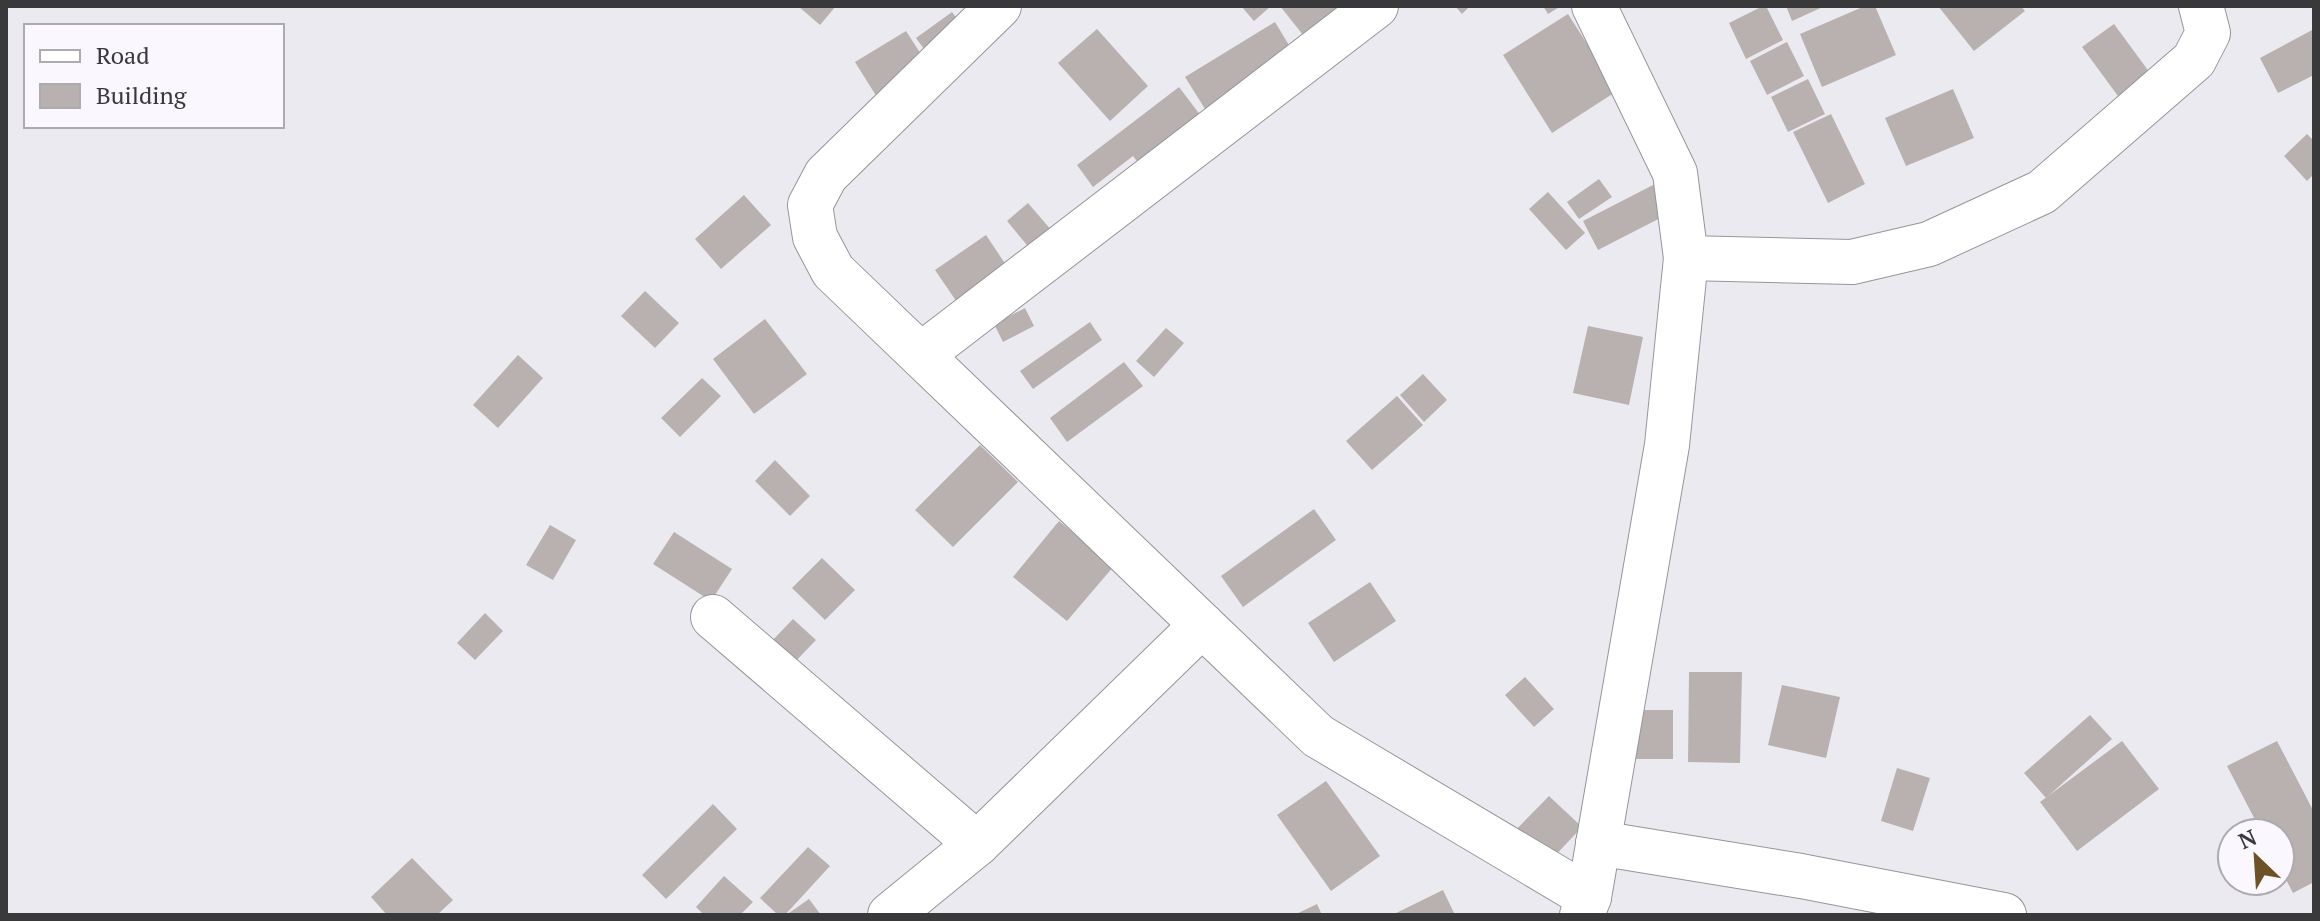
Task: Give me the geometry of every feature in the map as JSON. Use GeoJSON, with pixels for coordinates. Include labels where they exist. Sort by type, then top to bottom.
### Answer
{"type":"FeatureCollection","features":[{"type":"Feature","properties":{"kind":"street"},"geometry":{"type":"LineString","coordinates":[[999,6],[826,175],[810,205],[815,237],[833,271],[1318,736],[1586,906],[1667,445],[1686,258],[1675,173],[1594,6]]}},
{"type":"Feature","properties":{"kind":"street"},"geometry":{"type":"LineString","coordinates":[[921,355],[1376,6]]}},
{"type":"Feature","properties":{"kind":"street"},"geometry":{"type":"LineString","coordinates":[[1686,258],[1852,262],[1929,244],[2042,192],[2194,60],[2208,33],[2201,6]]}},
{"type":"Feature","properties":{"kind":"street"},"geometry":{"type":"LineString","coordinates":[[713,617],[977,844]]}},
{"type":"Feature","properties":{"kind":"street"},"geometry":{"type":"LineString","coordinates":[[890,915],[977,844],[1202,625]]}},
{"type":"Feature","properties":{"kind":"street"},"geometry":{"type":"LineString","coordinates":[[1598,843],[1801,876],[2004,915]]}},
{"type":"Feature","properties":{"kind":"building"},"geometry":{"type":"Polygon","coordinates":[[[798,6],[836,6],[820,25],[798,6]]]}},
{"type":"Feature","properties":{"kind":"building"},"geometry":{"type":"Polygon","coordinates":[[[1241,6],[1271,6],[1254,21],[1241,6]]]}},
{"type":"Feature","properties":{"kind":"building"},"geometry":{"type":"Polygon","coordinates":[[[1280,6],[1350,6],[1307,40],[1280,6]]]}},
{"type":"Feature","properties":{"kind":"building"},"geometry":{"type":"Polygon","coordinates":[[[1455,6],[1470,6],[1462,14],[1455,6]]]}},
{"type":"Feature","properties":{"kind":"building"},"geometry":{"type":"Polygon","coordinates":[[[1543,6],[1561,6],[1548,14],[1543,6]]]}},
{"type":"Feature","properties":{"kind":"building"},"geometry":{"type":"Polygon","coordinates":[[[1766,6],[1783,40],[1746,59],[1729,23],[1766,6]]]}},
{"type":"Feature","properties":{"kind":"building"},"geometry":{"type":"Polygon","coordinates":[[[1786,6],[1825,6],[1792,21],[1786,6]]]}},
{"type":"Feature","properties":{"kind":"building"},"geometry":{"type":"Polygon","coordinates":[[[1865,6],[1875,6],[1896,55],[1822,87],[1800,34],[1865,6]]]}},
{"type":"Feature","properties":{"kind":"building"},"geometry":{"type":"Polygon","coordinates":[[[1938,6],[2021,6],[2025,11],[1974,51],[1938,6]]]}},
{"type":"Feature","properties":{"kind":"building"},"geometry":{"type":"Polygon","coordinates":[[[952,12],[976,45],[940,71],[916,38],[952,12]]]}},
{"type":"Feature","properties":{"kind":"building"},"geometry":{"type":"Polygon","coordinates":[[[1568,14],[1617,91],[1552,133],[1503,55],[1568,14]]]}},
{"type":"Feature","properties":{"kind":"building"},"geometry":{"type":"Polygon","coordinates":[[[1275,22],[1295,55],[1210,117],[1185,77],[1275,22]]]}},
{"type":"Feature","properties":{"kind":"building"},"geometry":{"type":"Polygon","coordinates":[[[2114,24],[2150,73],[2118,96],[2082,47],[2114,24]]]}},
{"type":"Feature","properties":{"kind":"building"},"geometry":{"type":"Polygon","coordinates":[[[1097,29],[1148,86],[1110,121],[1058,63],[1097,29]]]}},
{"type":"Feature","properties":{"kind":"building"},"geometry":{"type":"Polygon","coordinates":[[[2314,29],[2314,75],[2278,93],[2260,58],[2314,29]]]}},
{"type":"Feature","properties":{"kind":"building"},"geometry":{"type":"Polygon","coordinates":[[[906,31],[937,79],[885,110],[855,62],[906,31]]]}},
{"type":"Feature","properties":{"kind":"building"},"geometry":{"type":"Polygon","coordinates":[[[1787,42],[1804,76],[1767,95],[1750,61],[1787,42]]]}},
{"type":"Feature","properties":{"kind":"building"},"geometry":{"type":"Polygon","coordinates":[[[1808,79],[1825,114],[1788,132],[1771,97],[1808,79]]]}},
{"type":"Feature","properties":{"kind":"building"},"geometry":{"type":"Polygon","coordinates":[[[1179,87],[1204,120],[1142,168],[1133,156],[1093,187],[1077,165],[1179,87]]]}},
{"type":"Feature","properties":{"kind":"building"},"geometry":{"type":"Polygon","coordinates":[[[1953,89],[1974,138],[1906,166],[1885,118],[1953,89]]]}},
{"type":"Feature","properties":{"kind":"building"},"geometry":{"type":"Polygon","coordinates":[[[1831,114],[1865,184],[1828,203],[1793,132],[1831,114]]]}},
{"type":"Feature","properties":{"kind":"building"},"geometry":{"type":"Polygon","coordinates":[[[2307,134],[2314,141],[2314,174],[2307,181],[2284,156],[2307,134]]]}},
{"type":"Feature","properties":{"kind":"building"},"geometry":{"type":"Polygon","coordinates":[[[1599,179],[1612,197],[1579,219],[1567,202],[1599,179]]]}},
{"type":"Feature","properties":{"kind":"building"},"geometry":{"type":"Polygon","coordinates":[[[1655,184],[1670,213],[1598,250],[1583,221],[1655,184]]]}},
{"type":"Feature","properties":{"kind":"building"},"geometry":{"type":"Polygon","coordinates":[[[1548,192],[1585,233],[1566,250],[1529,209],[1548,192]]]}},
{"type":"Feature","properties":{"kind":"building"},"geometry":{"type":"Polygon","coordinates":[[[744,195],[771,225],[721,269],[695,239],[744,195]]]}},
{"type":"Feature","properties":{"kind":"building"},"geometry":{"type":"Polygon","coordinates":[[[1028,203],[1052,231],[1031,250],[1007,221],[1028,203]]]}},
{"type":"Feature","properties":{"kind":"building"},"geometry":{"type":"Polygon","coordinates":[[[986,235],[1014,277],[963,311],[935,270],[986,235]]]}},
{"type":"Feature","properties":{"kind":"building"},"geometry":{"type":"Polygon","coordinates":[[[645,291],[679,323],[655,348],[621,316],[645,291]]]}},
{"type":"Feature","properties":{"kind":"building"},"geometry":{"type":"Polygon","coordinates":[[[1025,308],[1034,326],[1003,342],[994,324],[1025,308]]]}},
{"type":"Feature","properties":{"kind":"building"},"geometry":{"type":"Polygon","coordinates":[[[765,319],[807,374],[754,414],[713,359],[765,319]]]}},
{"type":"Feature","properties":{"kind":"building"},"geometry":{"type":"Polygon","coordinates":[[[1090,322],[1102,340],[1033,389],[1020,371],[1090,322]]]}},
{"type":"Feature","properties":{"kind":"building"},"geometry":{"type":"Polygon","coordinates":[[[1588,326],[1643,337],[1629,405],[1573,393],[1588,326]]]}},
{"type":"Feature","properties":{"kind":"building"},"geometry":{"type":"Polygon","coordinates":[[[1166,328],[1184,343],[1154,377],[1136,361],[1166,328]]]}},
{"type":"Feature","properties":{"kind":"building"},"geometry":{"type":"Polygon","coordinates":[[[518,355],[543,378],[498,428],[473,405],[518,355]]]}},
{"type":"Feature","properties":{"kind":"building"},"geometry":{"type":"Polygon","coordinates":[[[1124,362],[1143,386],[1067,442],[1050,418],[1124,362]]]}},
{"type":"Feature","properties":{"kind":"building"},"geometry":{"type":"Polygon","coordinates":[[[1423,374],[1447,400],[1424,422],[1400,395],[1423,374]]]}},
{"type":"Feature","properties":{"kind":"building"},"geometry":{"type":"Polygon","coordinates":[[[702,378],[721,396],[680,437],[661,418],[702,378]]]}},
{"type":"Feature","properties":{"kind":"building"},"geometry":{"type":"Polygon","coordinates":[[[1397,396],[1423,425],[1372,470],[1346,441],[1397,396]]]}},
{"type":"Feature","properties":{"kind":"building"},"geometry":{"type":"Polygon","coordinates":[[[980,445],[1018,482],[953,547],[915,510],[980,445]]]}},
{"type":"Feature","properties":{"kind":"building"},"geometry":{"type":"Polygon","coordinates":[[[775,460],[810,496],[790,516],[755,481],[775,460]]]}},
{"type":"Feature","properties":{"kind":"building"},"geometry":{"type":"Polygon","coordinates":[[[1314,509],[1336,540],[1243,607],[1221,576],[1314,509]]]}},
{"type":"Feature","properties":{"kind":"building"},"geometry":{"type":"Polygon","coordinates":[[[1059,521],[1114,566],[1067,621],[1013,577],[1059,521]]]}},
{"type":"Feature","properties":{"kind":"building"},"geometry":{"type":"Polygon","coordinates":[[[550,525],[576,540],[553,580],[526,565],[550,525]]]}},
{"type":"Feature","properties":{"kind":"building"},"geometry":{"type":"Polygon","coordinates":[[[674,532],[732,569],[711,601],[653,564],[674,532]]]}},
{"type":"Feature","properties":{"kind":"building"},"geometry":{"type":"Polygon","coordinates":[[[822,558],[855,590],[825,620],[792,588],[822,558]]]}},
{"type":"Feature","properties":{"kind":"building"},"geometry":{"type":"Polygon","coordinates":[[[1370,582],[1396,621],[1334,662],[1308,623],[1370,582]]]}},
{"type":"Feature","properties":{"kind":"building"},"geometry":{"type":"Polygon","coordinates":[[[485,613],[503,631],[475,660],[457,643],[485,613]]]}},
{"type":"Feature","properties":{"kind":"building"},"geometry":{"type":"Polygon","coordinates":[[[793,619],[816,640],[792,665],[769,644],[793,619]]]}},
{"type":"Feature","properties":{"kind":"building"},"geometry":{"type":"Polygon","coordinates":[[[1689,672],[1742,672],[1740,763],[1688,762],[1689,672]]]}},
{"type":"Feature","properties":{"kind":"building"},"geometry":{"type":"Polygon","coordinates":[[[1525,677],[1554,709],[1534,727],[1505,695],[1525,677]]]}},
{"type":"Feature","properties":{"kind":"building"},"geometry":{"type":"Polygon","coordinates":[[[1782,685],[1840,697],[1826,758],[1768,745],[1782,685]]]}},
{"type":"Feature","properties":{"kind":"building"},"geometry":{"type":"Polygon","coordinates":[[[1615,710],[1673,710],[1673,759],[1615,759],[1615,710]]]}},
{"type":"Feature","properties":{"kind":"building"},"geometry":{"type":"Polygon","coordinates":[[[2090,715],[2112,739],[2046,798],[2024,773],[2090,715]]]}},
{"type":"Feature","properties":{"kind":"building"},"geometry":{"type":"Polygon","coordinates":[[[2122,741],[2159,789],[2077,851],[2040,802],[2122,741]]]}},
{"type":"Feature","properties":{"kind":"building"},"geometry":{"type":"Polygon","coordinates":[[[2277,741],[2314,812],[2314,882],[2296,891],[2296,817],[2254,817],[2227,766],[2277,741]]]}},
{"type":"Feature","properties":{"kind":"building"},"geometry":{"type":"Polygon","coordinates":[[[1897,768],[1930,778],[1913,831],[1881,821],[1897,768]]]}},
{"type":"Feature","properties":{"kind":"building"},"geometry":{"type":"Polygon","coordinates":[[[1326,781],[1380,856],[1331,891],[1277,815],[1326,781]]]}},
{"type":"Feature","properties":{"kind":"building"},"geometry":{"type":"Polygon","coordinates":[[[1549,796],[1582,827],[1535,877],[1501,845],[1549,796]]]}},
{"type":"Feature","properties":{"kind":"building"},"geometry":{"type":"Polygon","coordinates":[[[713,804],[737,829],[666,899],[642,875],[713,804]]]}},
{"type":"Feature","properties":{"kind":"building"},"geometry":{"type":"Polygon","coordinates":[[[808,847],[830,866],[785,915],[778,915],[760,898],[808,847]]]}},
{"type":"Feature","properties":{"kind":"building"},"geometry":{"type":"Polygon","coordinates":[[[412,858],[453,900],[437,915],[387,915],[371,897],[412,858]]]}},
{"type":"Feature","properties":{"kind":"building"},"geometry":{"type":"Polygon","coordinates":[[[724,876],[753,902],[740,915],[704,915],[696,907],[724,876]]]}},
{"type":"Feature","properties":{"kind":"building"},"geometry":{"type":"Polygon","coordinates":[[[1443,890],[1455,915],[1392,915],[1443,890]]]}},
{"type":"Feature","properties":{"kind":"building"},"geometry":{"type":"Polygon","coordinates":[[[809,899],[821,915],[786,915],[809,899]]]}},
{"type":"Feature","properties":{"kind":"building"},"geometry":{"type":"Polygon","coordinates":[[[1317,904],[1322,915],[1294,915],[1317,904]]]}}]}
